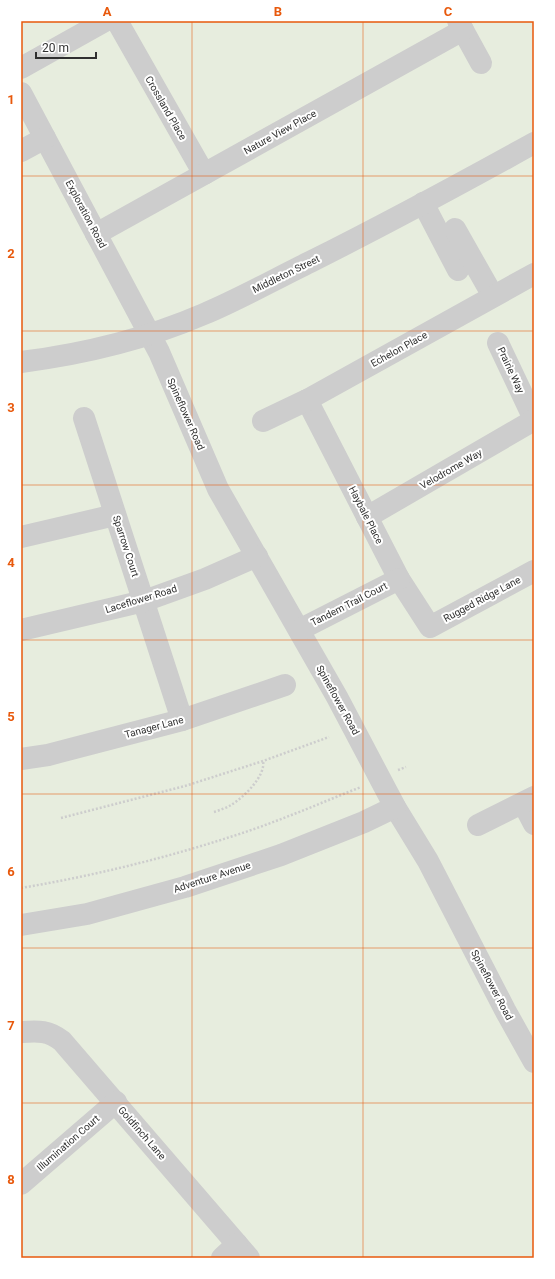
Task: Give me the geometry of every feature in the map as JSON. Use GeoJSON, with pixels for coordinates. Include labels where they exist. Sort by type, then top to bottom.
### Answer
{"type":"FeatureCollection","features":[{"type":"Feature","properties":{"kind":"street"},"geometry":{"type":"LineString","coordinates":[[21,68],[105,21]]}},
{"type":"Feature","properties":{"kind":"street","name":"Crossland Place"},"geometry":{"type":"LineString","coordinates":[[117,21],[204,174]]}},
{"type":"Feature","properties":{"kind":"street"},"geometry":{"type":"LineString","coordinates":[[460,26],[481,63]]}},
{"type":"Feature","properties":{"kind":"street","name":"Nature View Place"},"geometry":{"type":"LineString","coordinates":[[96,234],[204,174],[460,26]]}},
{"type":"Feature","properties":{"kind":"street","name":"Exploration Road"},"geometry":{"type":"LineString","coordinates":[[21,93],[150,334]]}},
{"type":"Feature","properties":{"kind":"street"},"geometry":{"type":"LineString","coordinates":[[21,151],[45,138]]}},
{"type":"Feature","properties":{"kind":"street","name":"Middleton Street"},"geometry":{"type":"LineString","coordinates":[[21,362],[54,358],[114,345],[206,314],[364,235],[534,143]]}},
{"type":"Feature","properties":{"kind":"street"},"geometry":{"type":"LineString","coordinates":[[423,204],[458,270]]}},
{"type":"Feature","properties":{"kind":"street"},"geometry":{"type":"LineString","coordinates":[[455,229],[494,296]]}},
{"type":"Feature","properties":{"kind":"street","name":"Echelon Place"},"geometry":{"type":"LineString","coordinates":[[263,421],[307,400],[534,274]]}},
{"type":"Feature","properties":{"kind":"street","name":"Spineflower Road"},"geometry":{"type":"LineString","coordinates":[[150,334],[218,489],[337,697],[395,807],[428,861],[505,1010],[534,1062]]}},
{"type":"Feature","properties":{"kind":"street","name":"Prairie Way"},"geometry":{"type":"LineString","coordinates":[[498,342],[534,420]]}},
{"type":"Feature","properties":{"kind":"street","name":"Haybale Place"},"geometry":{"type":"LineString","coordinates":[[307,400],[399,579],[430,627]]}},
{"type":"Feature","properties":{"kind":"street","name":"Sparrow Court"},"geometry":{"type":"LineString","coordinates":[[84,418],[182,720]]}},
{"type":"Feature","properties":{"kind":"street","name":"Velodrome Way"},"geometry":{"type":"LineString","coordinates":[[367,517],[534,420]]}},
{"type":"Feature","properties":{"kind":"street"},"geometry":{"type":"LineString","coordinates":[[21,537],[115,515]]}},
{"type":"Feature","properties":{"kind":"street","name":"Laceflower Road"},"geometry":{"type":"LineString","coordinates":[[21,630],[144,601],[206,578],[257,556]]}},
{"type":"Feature","properties":{"kind":"street","name":"Rugged Ridge Lane"},"geometry":{"type":"LineString","coordinates":[[430,627],[534,571]]}},
{"type":"Feature","properties":{"kind":"street","name":"Tandem Trail Court"},"geometry":{"type":"LineString","coordinates":[[299,630],[399,579]]}},
{"type":"Feature","properties":{"kind":"street","name":"Tanager Lane"},"geometry":{"type":"LineString","coordinates":[[21,759],[48,754],[182,720],[285,685]]}},
{"type":"Feature","properties":{"kind":"street"},"geometry":{"type":"LineString","coordinates":[[478,825],[528,800],[534,824]]}},
{"type":"Feature","properties":{"kind":"street","name":"Adventure Avenue"},"geometry":{"type":"LineString","coordinates":[[21,926],[87,914],[185,887],[281,855],[364,822],[395,807]]}},
{"type":"Feature","properties":{"kind":"street","name":"Goldfinch Lane"},"geometry":{"type":"LineString","coordinates":[[21,1032],[42,1031],[54,1034],[66,1045],[116,1102],[236,1253]]}},
{"type":"Feature","properties":{"kind":"street","name":"Illumination Court"},"geometry":{"type":"LineString","coordinates":[[21,1184],[116,1102]]}},
{"type":"Feature","properties":{"kind":"path"},"geometry":{"type":"LineString","coordinates":[[61,818],[185,786],[263,761],[329,737]]}},
{"type":"Feature","properties":{"kind":"path"},"geometry":{"type":"LineString","coordinates":[[214,812],[232,805],[254,785],[264,766],[263,761]]}},
{"type":"Feature","properties":{"kind":"path"},"geometry":{"type":"LineString","coordinates":[[21,888],[108,872],[232,837],[356,789]]}},
{"type":"Feature","properties":{"kind":"green space"},"geometry":{"type":"Polygon","coordinates":[[[21,21],[534,21],[534,1258],[21,1258],[21,21]]]}}]}
